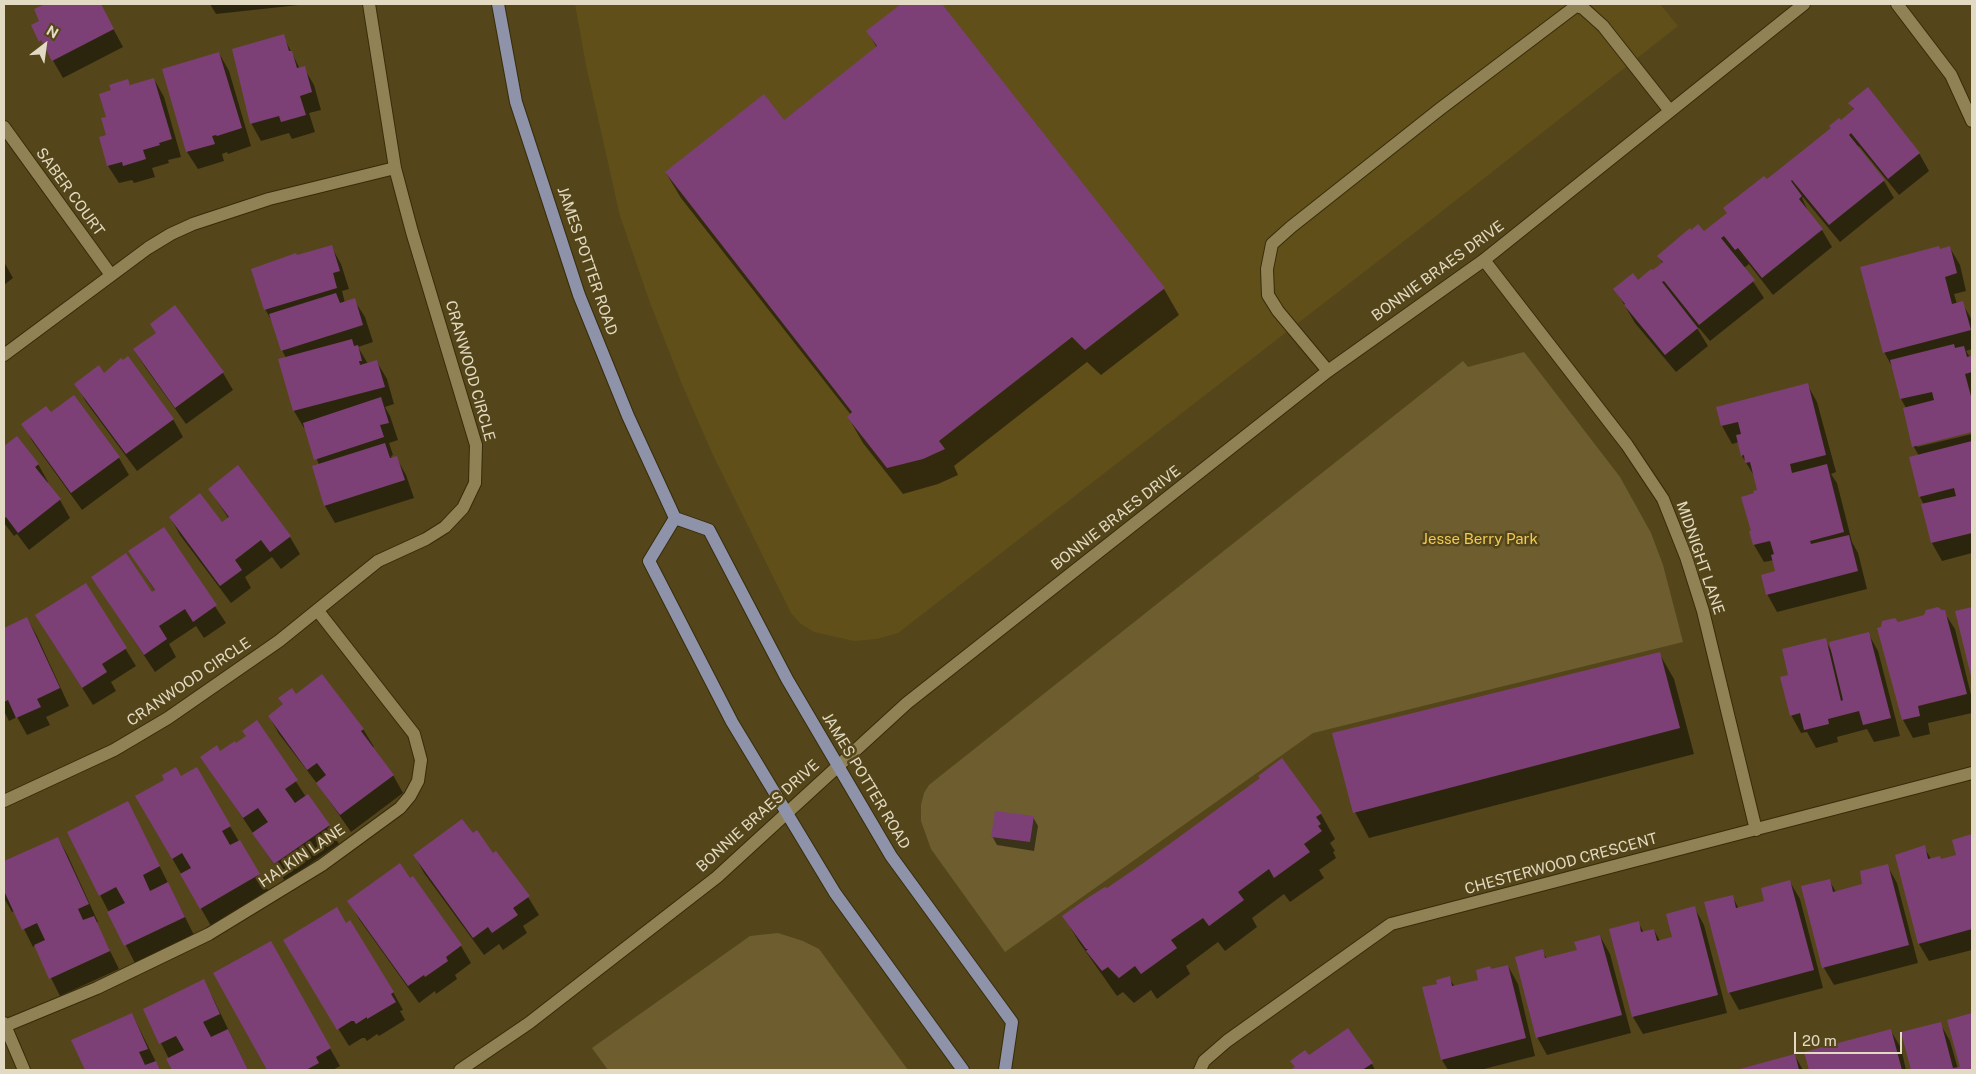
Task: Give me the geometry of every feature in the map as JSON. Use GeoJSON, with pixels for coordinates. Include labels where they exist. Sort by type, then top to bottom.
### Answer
{"type":"FeatureCollection","features":[{"type":"Feature","properties":{"kind":"main road","name":"JAMES POTTER ROAD"},"geometry":{"type":"LineString","coordinates":[[498,4],[516,102],[579,295],[628,416],[675,518],[709,530],[787,680],[891,856],[1012,1022],[1005,1070]]}},
{"type":"Feature","properties":{"kind":"main road"},"geometry":{"type":"LineString","coordinates":[[675,518],[649,561],[732,722],[835,892],[962,1070]]}},
{"type":"Feature","properties":{"kind":"street","name":"CRANWOOD CIRCLE"},"geometry":{"type":"LineString","coordinates":[[4,801],[114,750],[168,718],[271,647],[378,561],[426,539],[445,527],[463,508],[475,483],[476,445],[412,232],[395,168],[369,4]]}},
{"type":"Feature","properties":{"kind":"street","name":"BONNIE BRAES DRIVE"},"geometry":{"type":"LineString","coordinates":[[460,1070],[529,1023],[717,877],[907,703],[1328,371],[1484,260],[1804,4]]}},
{"type":"Feature","properties":{"kind":"street"},"geometry":{"type":"LineString","coordinates":[[1897,4],[1951,75],[1972,121]]}},
{"type":"Feature","properties":{"kind":"street"},"geometry":{"type":"LineString","coordinates":[[1328,371],[1278,312],[1268,295],[1267,269],[1272,244],[1403,138],[1531,40],[1576,6],[1583,8],[1603,26],[1670,111]]}},
{"type":"Feature","properties":{"kind":"street","name":"SABER COURT"},"geometry":{"type":"LineString","coordinates":[[4,128],[111,275]]}},
{"type":"Feature","properties":{"kind":"street"},"geometry":{"type":"LineString","coordinates":[[4,355],[148,248],[193,224],[269,199],[395,168]]}},
{"type":"Feature","properties":{"kind":"street","name":"MIDNIGHT LANE"},"geometry":{"type":"LineString","coordinates":[[1484,260],[1627,445],[1663,499],[1686,557],[1703,611],[1756,830]]}},
{"type":"Feature","properties":{"kind":"street","name":"HALKIN LANE"},"geometry":{"type":"LineString","coordinates":[[4,1024],[152,963],[216,930],[322,865],[400,808],[410,796],[418,781],[421,760],[414,734],[318,611]]}},
{"type":"Feature","properties":{"kind":"street","name":"CHESTERWOOD CRESCENT"},"geometry":{"type":"LineString","coordinates":[[1200,1070],[1204,1061],[1227,1041],[1391,924],[1972,773]]}},
{"type":"Feature","properties":{"kind":"street"},"geometry":{"type":"LineString","coordinates":[[4,1024],[24,1070]]}},
{"type":"Feature","properties":{"kind":"shaded area"},"geometry":{"type":"Polygon","coordinates":[[[575,4],[1660,4],[1678,26],[898,633],[877,639],[854,641],[814,632],[801,624],[791,613],[713,455],[681,382],[649,300],[620,216],[586,65],[575,4]]]}},
{"type":"Feature","properties":{"kind":"green space","name":"Jesse Berry Park"},"geometry":{"type":"Polygon","coordinates":[[[1524,352],[1620,477],[1651,533],[1663,565],[1683,642],[1313,733],[1005,952],[931,849],[921,821],[921,805],[924,793],[929,785],[1463,361],[1468,367],[1524,352]]]}},
{"type":"Feature","properties":{"kind":"green space"},"geometry":{"type":"Polygon","coordinates":[[[778,933],[803,941],[819,949],[908,1070],[608,1070],[592,1048],[750,936],[778,933]]]}},
{"type":"Feature","properties":{"kind":"building"},"geometry":{"type":"Polygon","coordinates":[[[45,4],[101,4],[114,29],[52,61],[41,40],[39,42],[31,25],[39,21],[34,9],[45,4]]]}},
{"type":"Feature","properties":{"kind":"building"},"geometry":{"type":"Polygon","coordinates":[[[901,4],[942,4],[1165,288],[1085,350],[1072,337],[939,441],[945,449],[923,459],[887,468],[847,417],[852,412],[665,172],[764,94],[784,120],[877,46],[866,31],[901,4]]]}},
{"type":"Feature","properties":{"kind":"building"},"geometry":{"type":"Polygon","coordinates":[[[284,34],[297,68],[305,66],[312,92],[300,96],[306,115],[281,122],[279,116],[250,124],[232,49],[284,34]]]}},
{"type":"Feature","properties":{"kind":"building"},"geometry":{"type":"Polygon","coordinates":[[[219,52],[242,128],[212,136],[215,144],[186,152],[162,69],[219,52]]]}},
{"type":"Feature","properties":{"kind":"building"},"geometry":{"type":"Polygon","coordinates":[[[154,78],[172,139],[143,150],[146,159],[123,166],[122,162],[107,166],[99,137],[106,135],[101,118],[106,117],[99,94],[111,90],[109,85],[128,79],[130,85],[154,78]]]}},
{"type":"Feature","properties":{"kind":"building"},"geometry":{"type":"Polygon","coordinates":[[[1868,87],[1920,153],[1888,179],[1851,133],[1849,135],[1885,180],[1829,225],[1792,180],[1802,196],[1799,199],[1823,229],[1762,278],[1738,248],[1735,250],[1724,236],[1721,238],[1755,280],[1699,325],[1664,281],[1662,282],[1698,328],[1665,355],[1613,289],[1633,273],[1638,280],[1651,269],[1653,270],[1663,262],[1657,256],[1690,228],[1691,230],[1698,224],[1704,231],[1727,213],[1723,208],[1764,176],[1767,179],[1831,128],[1829,126],[1839,118],[1841,120],[1854,109],[1848,103],[1868,87]]]}},
{"type":"Feature","properties":{"kind":"building"},"geometry":{"type":"Polygon","coordinates":[[[332,245],[340,271],[333,273],[337,288],[264,310],[251,269],[296,253],[297,255],[332,245]]]}},
{"type":"Feature","properties":{"kind":"building"},"geometry":{"type":"Polygon","coordinates":[[[1939,246],[1940,249],[1950,246],[1957,273],[1945,277],[1952,304],[1963,301],[1971,330],[1883,353],[1860,267],[1939,246]]]}},
{"type":"Feature","properties":{"kind":"building"},"geometry":{"type":"Polygon","coordinates":[[[336,293],[340,303],[355,298],[363,325],[281,351],[269,314],[336,293]]]}},
{"type":"Feature","properties":{"kind":"building"},"geometry":{"type":"Polygon","coordinates":[[[175,305],[224,372],[175,408],[133,349],[156,333],[150,324],[175,305]]]}},
{"type":"Feature","properties":{"kind":"building"},"geometry":{"type":"Polygon","coordinates":[[[352,339],[354,346],[358,345],[362,361],[359,361],[360,365],[377,360],[385,387],[293,411],[278,359],[352,339]]]}},
{"type":"Feature","properties":{"kind":"building"},"geometry":{"type":"Polygon","coordinates":[[[1954,344],[1955,348],[1964,346],[1967,357],[1971,356],[1972,360],[1972,372],[1965,374],[1972,400],[1972,432],[1912,447],[1903,408],[1934,400],[1932,392],[1900,399],[1890,360],[1954,344]]]}},
{"type":"Feature","properties":{"kind":"building"},"geometry":{"type":"Polygon","coordinates":[[[128,356],[174,419],[126,454],[74,384],[99,365],[104,373],[121,358],[123,360],[128,356]]]}},
{"type":"Feature","properties":{"kind":"building"},"geometry":{"type":"Polygon","coordinates":[[[1808,383],[1826,455],[1790,464],[1792,473],[1827,464],[1844,532],[1810,541],[1811,544],[1849,535],[1858,571],[1766,595],[1761,575],[1775,571],[1771,555],[1774,554],[1770,541],[1753,545],[1741,497],[1754,493],[1753,491],[1757,490],[1750,462],[1745,463],[1744,455],[1741,456],[1736,435],[1741,434],[1738,422],[1721,426],[1716,407],[1808,383]]]}},
{"type":"Feature","properties":{"kind":"building"},"geometry":{"type":"Polygon","coordinates":[[[74,395],[120,457],[71,493],[21,424],[46,406],[51,412],[74,395]]]}},
{"type":"Feature","properties":{"kind":"building"},"geometry":{"type":"Polygon","coordinates":[[[381,397],[389,423],[380,425],[384,437],[314,460],[303,423],[381,397]]]}},
{"type":"Feature","properties":{"kind":"building"},"geometry":{"type":"Polygon","coordinates":[[[17,436],[39,464],[35,467],[61,499],[18,533],[6,517],[4,519],[4,446],[17,436]]]}},
{"type":"Feature","properties":{"kind":"building"},"geometry":{"type":"Polygon","coordinates":[[[1972,441],[1972,533],[1931,543],[1921,504],[1956,496],[1954,488],[1919,497],[1909,457],[1972,441]]]}},
{"type":"Feature","properties":{"kind":"building"},"geometry":{"type":"Polygon","coordinates":[[[385,443],[390,458],[397,456],[405,480],[324,506],[312,466],[385,443]]]}},
{"type":"Feature","properties":{"kind":"building"},"geometry":{"type":"Polygon","coordinates":[[[238,465],[291,536],[270,552],[261,540],[235,560],[242,570],[220,586],[169,517],[200,493],[222,522],[229,517],[208,489],[238,465]]]}},
{"type":"Feature","properties":{"kind":"building"},"geometry":{"type":"Polygon","coordinates":[[[164,527],[217,605],[193,622],[185,609],[159,626],[167,639],[144,655],[91,577],[126,553],[152,592],[155,590],[128,551],[164,527]]]}},
{"type":"Feature","properties":{"kind":"building"},"geometry":{"type":"Polygon","coordinates":[[[86,583],[127,648],[102,664],[107,672],[82,688],[35,615],[86,583]]]}},
{"type":"Feature","properties":{"kind":"building"},"geometry":{"type":"Polygon","coordinates":[[[1938,607],[1945,610],[1967,694],[1918,706],[1920,716],[1902,720],[1877,628],[1881,627],[1882,621],[1895,618],[1898,622],[1924,615],[1926,610],[1938,607]]]}},
{"type":"Feature","properties":{"kind":"building"},"geometry":{"type":"Polygon","coordinates":[[[1972,607],[1972,680],[1955,611],[1972,607]]]}},
{"type":"Feature","properties":{"kind":"building"},"geometry":{"type":"Polygon","coordinates":[[[27,617],[60,688],[37,699],[41,707],[16,718],[8,700],[4,702],[4,628],[27,617]]]}},
{"type":"Feature","properties":{"kind":"building"},"geometry":{"type":"Polygon","coordinates":[[[1869,632],[1891,718],[1863,725],[1859,711],[1828,719],[1829,724],[1804,730],[1800,713],[1790,716],[1780,677],[1788,675],[1782,649],[1826,638],[1841,701],[1843,700],[1829,642],[1869,632]]]}},
{"type":"Feature","properties":{"kind":"building"},"geometry":{"type":"Polygon","coordinates":[[[1660,652],[1680,728],[1353,813],[1332,733],[1660,652]]]}},
{"type":"Feature","properties":{"kind":"building"},"geometry":{"type":"Polygon","coordinates":[[[322,674],[364,729],[361,731],[394,775],[340,815],[316,783],[326,775],[317,763],[307,770],[268,716],[283,704],[278,698],[292,688],[296,694],[322,674]]]}},
{"type":"Feature","properties":{"kind":"building"},"geometry":{"type":"Polygon","coordinates":[[[257,720],[298,780],[285,789],[295,803],[308,794],[330,825],[274,864],[252,833],[268,822],[258,808],[243,818],[200,757],[217,745],[220,751],[235,741],[236,743],[246,736],[242,731],[257,720]]]}},
{"type":"Feature","properties":{"kind":"building"},"geometry":{"type":"Polygon","coordinates":[[[1282,758],[1322,813],[1316,817],[1321,824],[1318,826],[1322,831],[1304,844],[1310,852],[1274,878],[1269,869],[1238,892],[1244,900],[1209,926],[1203,918],[1171,940],[1177,948],[1141,974],[1135,966],[1119,978],[1108,967],[1102,971],[1086,951],[1088,949],[1086,949],[1062,916],[1142,864],[1260,778],[1258,776],[1282,758]]]}},
{"type":"Feature","properties":{"kind":"building"},"geometry":{"type":"Polygon","coordinates":[[[176,767],[181,776],[197,767],[231,826],[222,831],[230,845],[240,840],[260,874],[200,909],[180,874],[191,868],[182,853],[172,859],[135,796],[164,780],[162,775],[176,767]]]}},
{"type":"Feature","properties":{"kind":"building"},"geometry":{"type":"Polygon","coordinates":[[[128,801],[160,866],[143,875],[150,891],[168,882],[185,917],[124,946],[107,912],[125,903],[116,887],[99,896],[67,832],[128,801]]]}},
{"type":"Feature","properties":{"kind":"building"},"geometry":{"type":"Polygon","coordinates":[[[995,811],[1034,816],[1030,842],[991,837],[995,811]]]}},
{"type":"Feature","properties":{"kind":"building"},"geometry":{"type":"Polygon","coordinates":[[[462,819],[473,833],[477,830],[493,853],[496,851],[530,896],[513,908],[518,915],[492,933],[488,927],[473,938],[413,855],[462,819]]]}},
{"type":"Feature","properties":{"kind":"building"},"geometry":{"type":"Polygon","coordinates":[[[1972,834],[1972,929],[1918,944],[1895,855],[1925,845],[1928,859],[1940,856],[1941,859],[1956,855],[1952,840],[1972,834]]]}},
{"type":"Feature","properties":{"kind":"building"},"geometry":{"type":"Polygon","coordinates":[[[58,837],[89,904],[78,909],[83,920],[94,916],[110,951],[49,979],[34,945],[45,940],[37,923],[22,930],[4,894],[4,861],[58,837]]]}},
{"type":"Feature","properties":{"kind":"building"},"geometry":{"type":"Polygon","coordinates":[[[400,863],[410,878],[413,876],[462,945],[446,957],[448,961],[408,986],[347,901],[400,863]]]}},
{"type":"Feature","properties":{"kind":"building"},"geometry":{"type":"Polygon","coordinates":[[[1888,864],[1909,945],[1822,968],[1801,886],[1830,879],[1833,892],[1862,884],[1860,871],[1888,864]]]}},
{"type":"Feature","properties":{"kind":"building"},"geometry":{"type":"Polygon","coordinates":[[[1790,880],[1814,970],[1728,993],[1704,902],[1733,895],[1736,908],[1764,901],[1761,888],[1790,880]]]}},
{"type":"Feature","properties":{"kind":"building"},"geometry":{"type":"Polygon","coordinates":[[[1695,906],[1718,995],[1632,1017],[1609,929],[1639,921],[1641,932],[1654,929],[1657,941],[1672,937],[1666,914],[1695,906]]]}},
{"type":"Feature","properties":{"kind":"building"},"geometry":{"type":"Polygon","coordinates":[[[337,907],[346,923],[350,920],[394,992],[391,994],[396,1002],[367,1019],[367,1017],[356,1024],[354,1021],[351,1021],[337,1030],[283,940],[337,907]]]}},
{"type":"Feature","properties":{"kind":"building"},"geometry":{"type":"Polygon","coordinates":[[[1600,935],[1622,1015],[1536,1038],[1515,957],[1543,949],[1545,958],[1577,950],[1574,942],[1600,935]]]}},
{"type":"Feature","properties":{"kind":"building"},"geometry":{"type":"Polygon","coordinates":[[[271,941],[331,1048],[316,1057],[319,1063],[306,1070],[267,1070],[213,973],[271,941]]]}},
{"type":"Feature","properties":{"kind":"building"},"geometry":{"type":"Polygon","coordinates":[[[1508,965],[1526,1038],[1441,1060],[1422,987],[1437,984],[1436,980],[1450,976],[1452,986],[1478,980],[1476,970],[1490,966],[1491,969],[1508,965]]]}},
{"type":"Feature","properties":{"kind":"building"},"geometry":{"type":"Polygon","coordinates":[[[204,979],[220,1014],[203,1022],[211,1037],[228,1029],[248,1070],[172,1070],[166,1059],[184,1050],[176,1036],[159,1044],[143,1009],[204,979]]]}},
{"type":"Feature","properties":{"kind":"building"},"geometry":{"type":"Polygon","coordinates":[[[132,1013],[148,1049],[139,1052],[145,1065],[156,1061],[160,1070],[85,1070],[71,1040],[132,1013]]]}},
{"type":"Feature","properties":{"kind":"building"},"geometry":{"type":"Polygon","coordinates":[[[1972,1013],[1972,1070],[1911,1070],[1901,1032],[1941,1022],[1953,1068],[1960,1067],[1947,1020],[1972,1013]]]}},
{"type":"Feature","properties":{"kind":"building"},"geometry":{"type":"Polygon","coordinates":[[[1348,1028],[1373,1063],[1362,1070],[1290,1070],[1295,1067],[1290,1061],[1305,1050],[1309,1055],[1348,1028]]]}},
{"type":"Feature","properties":{"kind":"building"},"geometry":{"type":"Polygon","coordinates":[[[1891,1029],[1902,1070],[1809,1070],[1804,1052],[1891,1029]]]}},
{"type":"Feature","properties":{"kind":"building"},"geometry":{"type":"Polygon","coordinates":[[[1795,1054],[1799,1070],[1736,1070],[1795,1054]]]}}]}
